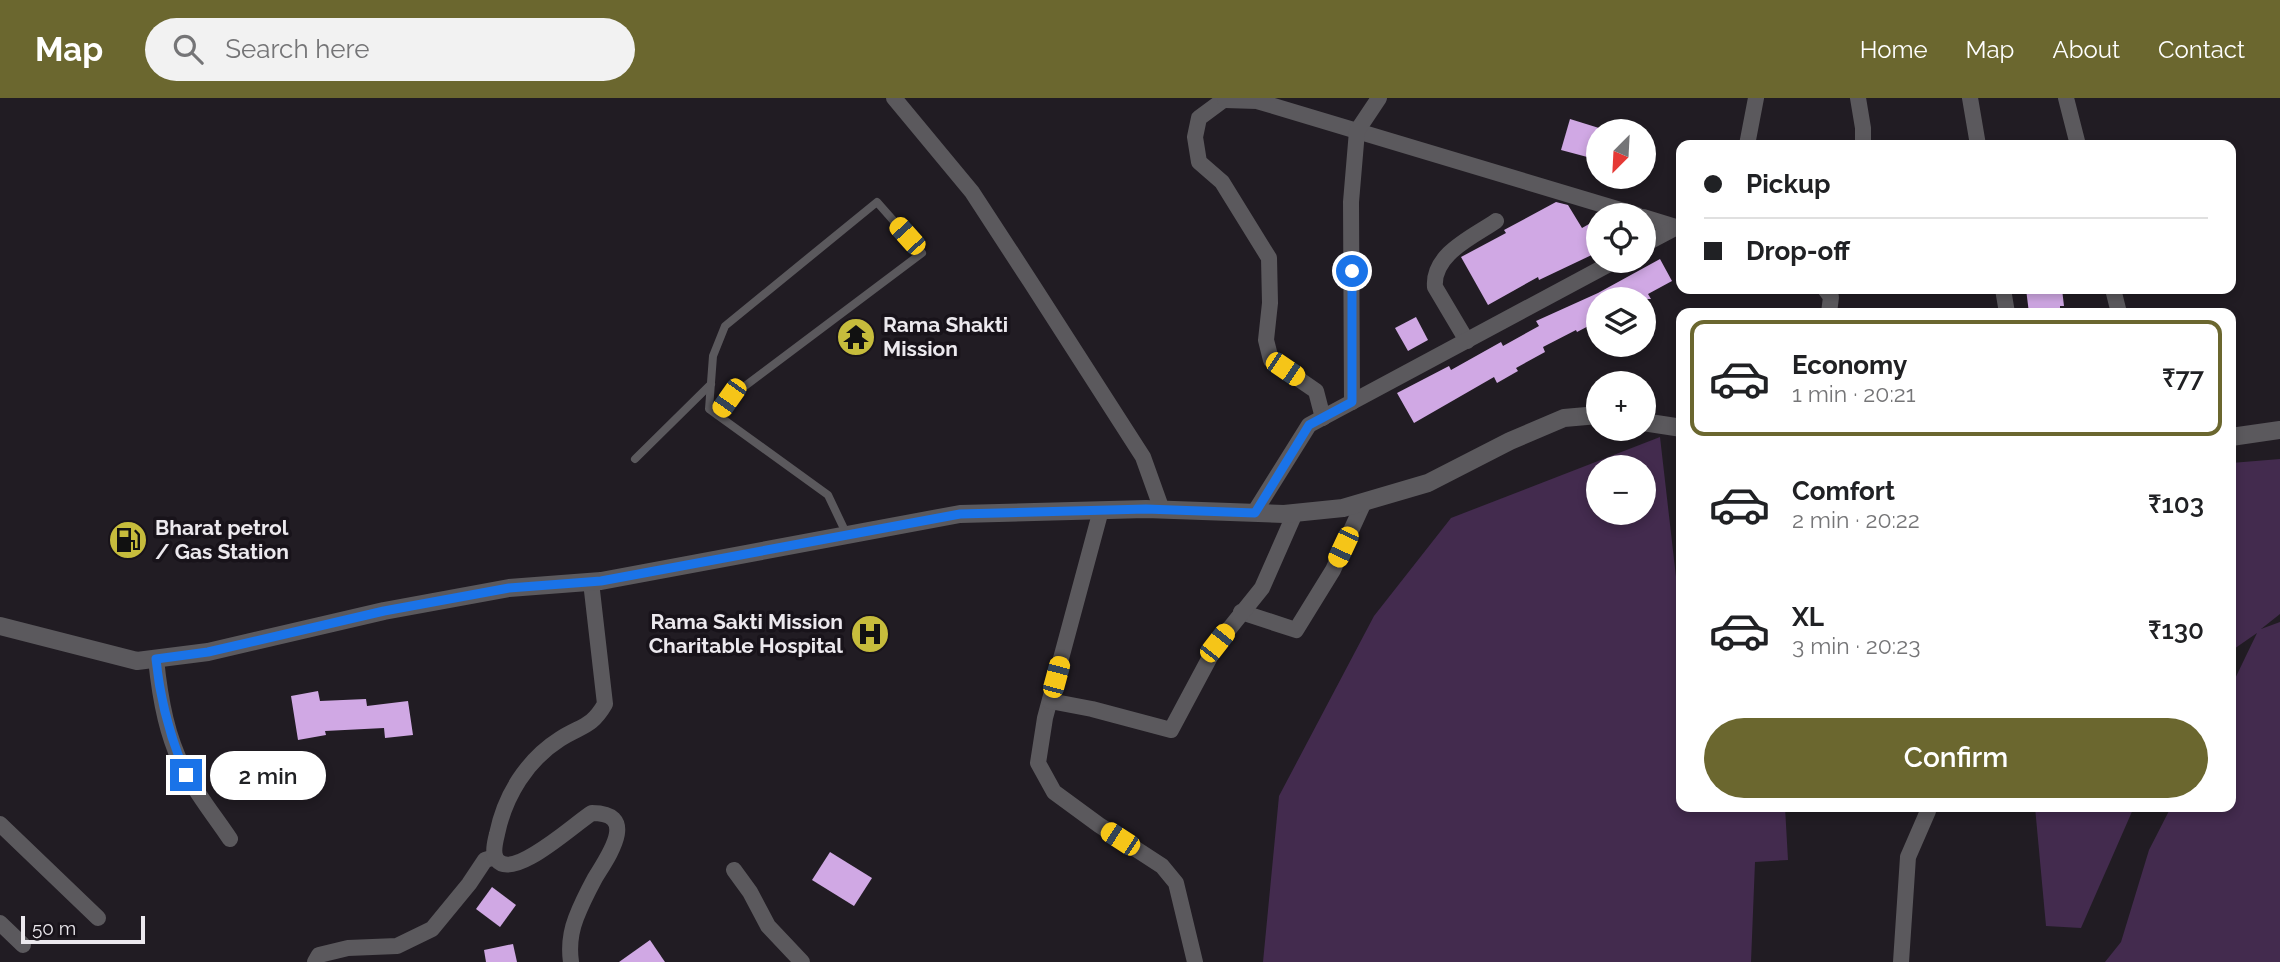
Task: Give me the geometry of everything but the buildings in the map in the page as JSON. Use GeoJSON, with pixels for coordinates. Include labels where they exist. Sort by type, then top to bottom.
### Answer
{"type":"FeatureCollection","features":[{"type":"Feature","properties":{"kind":"street"},"geometry":{"type":"LineString","coordinates":[[894,98],[972,192],[1023,270],[1143,457],[1162,510]]}},
{"type":"Feature","properties":{"kind":"street"},"geometry":{"type":"LineString","coordinates":[[1352,402],[1351,202],[1357,131],[1379,98]]}},
{"type":"Feature","properties":{"kind":"street"},"geometry":{"type":"LineString","coordinates":[[1748,140],[1756,98]]}},
{"type":"Feature","properties":{"kind":"street"},"geometry":{"type":"LineString","coordinates":[[1858,98],[1863,140]]}},
{"type":"Feature","properties":{"kind":"street"},"geometry":{"type":"LineString","coordinates":[[1970,98],[1977,140]]}},
{"type":"Feature","properties":{"kind":"street"},"geometry":{"type":"LineString","coordinates":[[2066,98],[2077,140]]}},
{"type":"Feature","properties":{"kind":"street"},"geometry":{"type":"LineString","coordinates":[[1323,418],[1316,391],[1271,360],[1266,340],[1270,303],[1269,258],[1222,182],[1199,162],[1195,137],[1199,118],[1225,99],[1257,101],[1597,203]]}},
{"type":"Feature","properties":{"kind":"street"},"geometry":{"type":"LineString","coordinates":[[1467,341],[1435,286],[1434,278],[1445,257],[1496,221]]}},
{"type":"Feature","properties":{"kind":"street"},"geometry":{"type":"LineString","coordinates":[[1656,221],[1676,227]]}},
{"type":"Feature","properties":{"kind":"street"},"geometry":{"type":"LineString","coordinates":[[1656,240],[1676,230]]}},
{"type":"Feature","properties":{"kind":"street"},"geometry":{"type":"LineString","coordinates":[[1255,513],[1309,425],[1593,273]]}},
{"type":"Feature","properties":{"kind":"street"},"geometry":{"type":"LineString","coordinates":[[0,626],[136,662],[208,652],[384,611],[509,588],[591,582],[960,514],[1101,510],[1295,513],[1343,508],[1428,483],[1510,441],[1564,418],[1586,416]]}},
{"type":"Feature","properties":{"kind":"street"},"geometry":{"type":"LineString","coordinates":[[1656,424],[1676,427]]}},
{"type":"Feature","properties":{"kind":"street"},"geometry":{"type":"LineString","coordinates":[[2236,436],[2280,429]]}},
{"type":"Feature","properties":{"kind":"street"},"geometry":{"type":"LineString","coordinates":[[1241,612],[1296,630],[1333,570],[1364,502]]}},
{"type":"Feature","properties":{"kind":"street"},"geometry":{"type":"LineString","coordinates":[[1101,510],[1050,701],[1038,763],[1054,792],[1162,866],[1176,883],[1195,962]]}},
{"type":"Feature","properties":{"kind":"street"},"geometry":{"type":"LineString","coordinates":[[1050,701],[1093,709],[1171,730],[1217,643],[1262,588],[1295,513]]}},
{"type":"Feature","properties":{"kind":"street"},"geometry":{"type":"LineString","coordinates":[[495,857],[500,822],[523,772],[549,746],[594,721],[605,704],[591,582]]}},
{"type":"Feature","properties":{"kind":"street"},"geometry":{"type":"LineString","coordinates":[[156,659],[159,690],[172,741],[186,775],[230,839]]}},
{"type":"Feature","properties":{"kind":"street"},"geometry":{"type":"LineString","coordinates":[[1901,962],[1908,858],[1928,812]]}},
{"type":"Feature","properties":{"kind":"street"},"geometry":{"type":"LineString","coordinates":[[495,857],[505,866],[522,862],[592,813],[607,814],[612,818],[617,826],[615,845],[575,921],[571,962]]}},
{"type":"Feature","properties":{"kind":"street"},"geometry":{"type":"LineString","coordinates":[[0,824],[98,918]]}},
{"type":"Feature","properties":{"kind":"street"},"geometry":{"type":"LineString","coordinates":[[315,962],[319,955],[348,948],[397,946],[432,929],[470,884],[485,860],[495,857]]}},
{"type":"Feature","properties":{"kind":"street"},"geometry":{"type":"LineString","coordinates":[[734,870],[750,892],[768,926],[802,962]]}},
{"type":"Feature","properties":{"kind":"street"},"geometry":{"type":"LineString","coordinates":[[0,923],[23,945]]}},
{"type":"Feature","properties":{"kind":"lane"},"geometry":{"type":"LineString","coordinates":[[717,415],[729,398],[922,253],[877,202],[724,326],[713,356],[709,409],[717,415],[828,495],[847,535]]}},
{"type":"Feature","properties":{"kind":"lane"},"geometry":{"type":"LineString","coordinates":[[635,459],[711,384]]}},
{"type":"Feature","properties":{"kind":"shaded area"},"geometry":{"type":"Polygon","coordinates":[[[1660,437],[1676,577],[1676,812],[1785,812],[1788,860],[1755,862],[1751,962],[1263,962],[1279,796],[1374,616],[1451,518],[1586,466],[1586,525],[1656,525],[1656,455],[1614,455],[1656,441],[1660,437]]]}},
{"type":"Feature","properties":{"kind":"shaded area"},"geometry":{"type":"Polygon","coordinates":[[[2280,459],[2280,614],[2261,629],[2280,622],[2280,962],[2105,962],[2121,942],[2149,850],[2168,812],[2236,812],[2236,677],[2257,633],[2236,648],[2236,463],[2280,459]]]}},
{"type":"Feature","properties":{"kind":"shaded area"},"geometry":{"type":"Polygon","coordinates":[[[2035,812],[2132,812],[2081,928],[2046,926],[2035,812]]]}},
{"type":"Feature","properties":{"kind":"place","name":"Rama Shakti Mission"},"geometry":{"type":"Point","coordinates":[856,337]}},
{"type":"Feature","properties":{"kind":"place","name":"Bharat petrol / Gas Station"},"geometry":{"type":"Point","coordinates":[128,540]}},
{"type":"Feature","properties":{"kind":"place","name":"Rama Sakti Mission Charitable Hospital"},"geometry":{"type":"Point","coordinates":[870,634]}},
{"type":"Feature","properties":{"kind":"route"},"geometry":{"type":"LineString","coordinates":[[186,775],[172,741],[159,690],[156,659],[208,652],[384,611],[509,588],[601,581],[960,514],[1146,509],[1255,513],[1309,425],[1352,402],[1352,271]]}}]}
